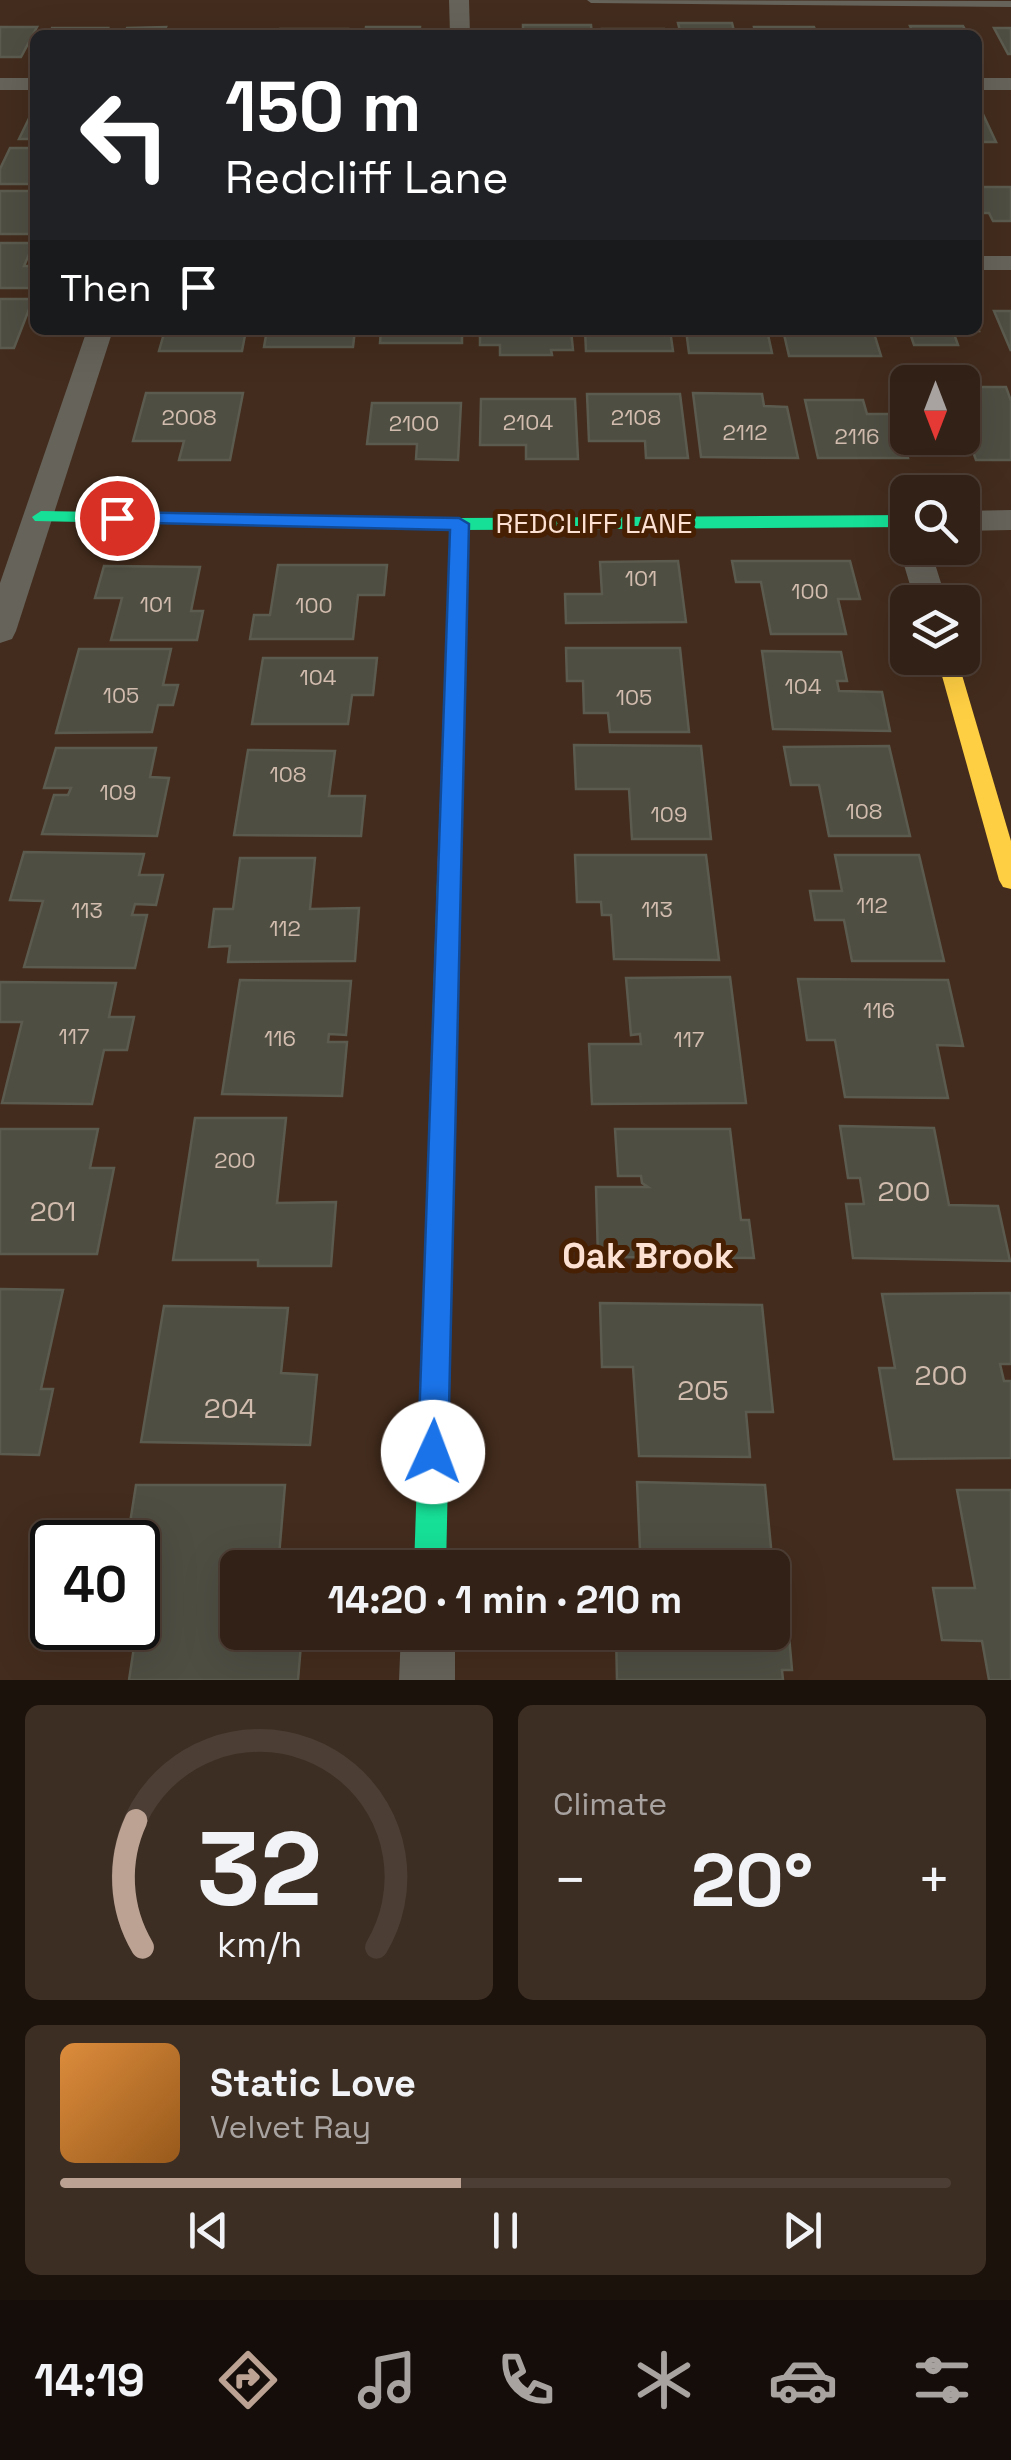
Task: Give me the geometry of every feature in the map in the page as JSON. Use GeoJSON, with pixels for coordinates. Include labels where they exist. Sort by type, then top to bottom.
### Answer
{"type":"FeatureCollection","features":[{"type":"Feature","properties":{"kind":"street"},"geometry":{"type":"LineString","coordinates":[[459,0],[460,30]]}},
{"type":"Feature","properties":{"kind":"street"},"geometry":{"type":"LineString","coordinates":[[0,84],[30,84]]}},
{"type":"Feature","properties":{"kind":"street"},"geometry":{"type":"LineString","coordinates":[[982,84],[1011,84]]}},
{"type":"Feature","properties":{"kind":"street"},"geometry":{"type":"LineString","coordinates":[[982,263],[1011,264]]}},
{"type":"Feature","properties":{"kind":"street"},"geometry":{"type":"LineString","coordinates":[[0,631],[98,335]]}},
{"type":"Feature","properties":{"kind":"street","name":"REDCLIFF LANE"},"geometry":{"type":"LineString","coordinates":[[41,516],[459,524],[890,521]]}},
{"type":"Feature","properties":{"kind":"street"},"geometry":{"type":"LineString","coordinates":[[980,520],[1011,520]]}},
{"type":"Feature","properties":{"kind":"street"},"geometry":{"type":"LineString","coordinates":[[430,1550],[459,524]]}},
{"type":"Feature","properties":{"kind":"street"},"geometry":{"type":"LineString","coordinates":[[951,675],[1011,880]]}},
{"type":"Feature","properties":{"kind":"street"},"geometry":{"type":"LineString","coordinates":[[426,1680],[427,1650]]}},
{"type":"Feature","properties":{"kind":"lane"},"geometry":{"type":"LineString","coordinates":[[591,0],[1011,4]]}},
{"type":"Feature","properties":{"kind":"building"},"geometry":{"type":"Polygon","coordinates":[[[678,23],[732,23],[734,30],[680,30],[678,23]]]}},
{"type":"Feature","properties":{"kind":"building"},"geometry":{"type":"Polygon","coordinates":[[[523,25],[591,25],[592,30],[523,30],[523,25]]]}},
{"type":"Feature","properties":{"kind":"building"},"geometry":{"type":"Polygon","coordinates":[[[910,26],[963,26],[965,30],[912,30],[910,26]]]}},
{"type":"Feature","properties":{"kind":"building"},"geometry":{"type":"Polygon","coordinates":[[[0,27],[37,27],[30,30],[30,40],[21,57],[0,57],[0,27]]]}},
{"type":"Feature","properties":{"kind":"building"},"geometry":{"type":"Polygon","coordinates":[[[166,27],[165,30],[127,28],[166,27]]]}},
{"type":"Feature","properties":{"kind":"building"},"geometry":{"type":"Polygon","coordinates":[[[366,27],[420,27],[420,30],[366,30],[366,27]]]}},
{"type":"Feature","properties":{"kind":"building"},"geometry":{"type":"Polygon","coordinates":[[[754,27],[815,30],[755,30],[754,27]]]}},
{"type":"Feature","properties":{"kind":"building"},"geometry":{"type":"Polygon","coordinates":[[[52,28],[108,28],[107,30],[52,28]]]}},
{"type":"Feature","properties":{"kind":"building"},"geometry":{"type":"Polygon","coordinates":[[[994,28],[1011,28],[1011,54],[1008,54],[994,28]]]}},
{"type":"Feature","properties":{"kind":"building"},"geometry":{"type":"Polygon","coordinates":[[[280,29],[348,29],[348,30],[280,29]]]}},
{"type":"Feature","properties":{"kind":"building"},"geometry":{"type":"Polygon","coordinates":[[[982,112],[996,142],[982,142],[982,112]]]}},
{"type":"Feature","properties":{"kind":"building"},"geometry":{"type":"Polygon","coordinates":[[[30,116],[30,139],[19,139],[30,116]]]}},
{"type":"Feature","properties":{"kind":"building"},"geometry":{"type":"Polygon","coordinates":[[[10,148],[30,148],[30,184],[0,184],[0,169],[10,148]]]}},
{"type":"Feature","properties":{"kind":"building"},"geometry":{"type":"Polygon","coordinates":[[[982,187],[1011,187],[1011,221],[993,221],[989,213],[982,213],[982,187]]]}},
{"type":"Feature","properties":{"kind":"building"},"geometry":{"type":"Polygon","coordinates":[[[0,191],[30,191],[30,234],[0,234],[0,191]]]}},
{"type":"Feature","properties":{"kind":"building"},"geometry":{"type":"Polygon","coordinates":[[[0,243],[30,243],[24,266],[30,266],[30,288],[0,288],[0,243]]]}},
{"type":"Feature","properties":{"kind":"building"},"geometry":{"type":"Polygon","coordinates":[[[0,299],[30,299],[14,348],[0,348],[0,299]]]}},
{"type":"Feature","properties":{"kind":"building"},"geometry":{"type":"Polygon","coordinates":[[[994,311],[1011,311],[1011,351],[994,311]]]}},
{"type":"Feature","properties":{"kind":"building"},"geometry":{"type":"Polygon","coordinates":[[[164,335],[245,335],[242,351],[159,351],[164,335]]]}},
{"type":"Feature","properties":{"kind":"building"},"geometry":{"type":"Polygon","coordinates":[[[266,335],[354,335],[353,347],[264,347],[266,335]]]}},
{"type":"Feature","properties":{"kind":"building"},"geometry":{"type":"Polygon","coordinates":[[[381,335],[462,335],[462,343],[380,343],[381,335]]]}},
{"type":"Feature","properties":{"kind":"building"},"geometry":{"type":"Polygon","coordinates":[[[480,335],[572,335],[573,350],[551,350],[552,355],[500,355],[500,345],[480,345],[480,335]]]}},
{"type":"Feature","properties":{"kind":"building"},"geometry":{"type":"Polygon","coordinates":[[[585,335],[671,335],[673,351],[586,351],[585,335]]]}},
{"type":"Feature","properties":{"kind":"building"},"geometry":{"type":"Polygon","coordinates":[[[687,335],[768,335],[772,353],[689,353],[687,335]]]}},
{"type":"Feature","properties":{"kind":"building"},"geometry":{"type":"Polygon","coordinates":[[[784,335],[875,335],[881,356],[789,356],[784,335]]]}},
{"type":"Feature","properties":{"kind":"building"},"geometry":{"type":"Polygon","coordinates":[[[911,335],[954,335],[958,345],[914,345],[911,335]]]}},
{"type":"Feature","properties":{"kind":"building"},"geometry":{"type":"Polygon","coordinates":[[[980,387],[1006,387],[1011,401],[1011,460],[976,460],[974,455],[980,455],[980,387]]]}},
{"type":"Feature","properties":{"kind":"building"},"geometry":{"type":"Polygon","coordinates":[[[146,393],[243,393],[230,460],[179,460],[184,441],[133,441],[146,393]]]}},
{"type":"Feature","properties":{"kind":"building"},"geometry":{"type":"Polygon","coordinates":[[[693,393],[762,394],[764,406],[787,407],[798,458],[701,457],[693,393]]]}},
{"type":"Feature","properties":{"kind":"building"},"geometry":{"type":"Polygon","coordinates":[[[587,394],[680,394],[688,458],[646,458],[645,441],[589,441],[587,394]]]}},
{"type":"Feature","properties":{"kind":"building"},"geometry":{"type":"Polygon","coordinates":[[[481,399],[575,399],[578,459],[526,459],[526,445],[480,445],[481,399]]]}},
{"type":"Feature","properties":{"kind":"building"},"geometry":{"type":"Polygon","coordinates":[[[805,400],[863,400],[867,414],[890,414],[890,455],[908,458],[818,458],[805,400]]]}},
{"type":"Feature","properties":{"kind":"building"},"geometry":{"type":"Polygon","coordinates":[[[372,403],[461,403],[458,460],[416,459],[417,444],[367,444],[372,403]]]}},
{"type":"Feature","properties":{"kind":"building"},"geometry":{"type":"Polygon","coordinates":[[[678,561],[686,622],[566,623],[565,594],[602,594],[600,562],[678,561]]]}},
{"type":"Feature","properties":{"kind":"building"},"geometry":{"type":"Polygon","coordinates":[[[732,561],[850,561],[860,599],[838,599],[846,634],[771,634],[761,582],[736,582],[732,561]]]}},
{"type":"Feature","properties":{"kind":"building"},"geometry":{"type":"Polygon","coordinates":[[[278,565],[387,565],[384,595],[358,595],[353,639],[250,639],[254,615],[270,615],[278,565]]]}},
{"type":"Feature","properties":{"kind":"building"},"geometry":{"type":"Polygon","coordinates":[[[104,566],[200,567],[191,611],[203,611],[197,640],[111,640],[122,598],[95,598],[104,566]]]}},
{"type":"Feature","properties":{"kind":"building"},"geometry":{"type":"Polygon","coordinates":[[[566,648],[680,648],[689,732],[610,732],[608,713],[584,713],[583,681],[567,681],[566,648]]]}},
{"type":"Feature","properties":{"kind":"building"},"geometry":{"type":"Polygon","coordinates":[[[79,649],[171,649],[163,685],[178,685],[173,705],[158,705],[152,732],[56,733],[79,649]]]}},
{"type":"Feature","properties":{"kind":"building"},"geometry":{"type":"Polygon","coordinates":[[[762,651],[841,652],[847,681],[837,681],[839,691],[882,692],[890,731],[773,729],[762,651]]]}},
{"type":"Feature","properties":{"kind":"building"},"geometry":{"type":"Polygon","coordinates":[[[263,658],[377,658],[373,695],[352,695],[348,724],[252,724],[263,658]]]}},
{"type":"Feature","properties":{"kind":"building"},"geometry":{"type":"Polygon","coordinates":[[[574,745],[701,746],[711,839],[632,839],[629,789],[576,789],[574,745]]]}},
{"type":"Feature","properties":{"kind":"building"},"geometry":{"type":"Polygon","coordinates":[[[889,746],[910,836],[829,836],[819,785],[791,785],[784,747],[889,746]]]}},
{"type":"Feature","properties":{"kind":"building"},"geometry":{"type":"Polygon","coordinates":[[[56,748],[156,748],[150,777],[169,778],[157,836],[42,834],[54,795],[68,795],[71,788],[44,788],[56,748]]]}},
{"type":"Feature","properties":{"kind":"building"},"geometry":{"type":"Polygon","coordinates":[[[248,750],[335,751],[329,796],[365,796],[361,836],[234,835],[248,750]]]}},
{"type":"Feature","properties":{"kind":"building"},"geometry":{"type":"Polygon","coordinates":[[[24,852],[144,854],[139,875],[163,875],[156,905],[135,904],[132,915],[147,915],[135,968],[24,967],[43,901],[10,900],[24,852]]]}},
{"type":"Feature","properties":{"kind":"building"},"geometry":{"type":"Polygon","coordinates":[[[575,855],[706,855],[719,960],[614,959],[611,915],[602,915],[601,902],[577,902],[575,855]]]}},
{"type":"Feature","properties":{"kind":"building"},"geometry":{"type":"Polygon","coordinates":[[[835,855],[919,855],[944,961],[852,961],[844,920],[815,920],[810,891],[842,891],[835,855]]]}},
{"type":"Feature","properties":{"kind":"building"},"geometry":{"type":"Polygon","coordinates":[[[240,858],[315,858],[310,909],[359,908],[355,961],[228,962],[230,946],[209,947],[214,909],[233,909],[240,858]]]}},
{"type":"Feature","properties":{"kind":"building"},"geometry":{"type":"Polygon","coordinates":[[[730,977],[746,1103],[592,1104],[589,1044],[641,1044],[640,1034],[631,1035],[626,978],[730,977]]]}},
{"type":"Feature","properties":{"kind":"building"},"geometry":{"type":"Polygon","coordinates":[[[798,979],[948,980],[963,1046],[937,1045],[948,1098],[845,1097],[835,1040],[807,1040],[798,979]]]}},
{"type":"Feature","properties":{"kind":"building"},"geometry":{"type":"Polygon","coordinates":[[[240,980],[351,981],[346,1035],[329,1034],[328,1042],[347,1042],[342,1096],[222,1094],[240,980]]]}},
{"type":"Feature","properties":{"kind":"building"},"geometry":{"type":"Polygon","coordinates":[[[0,982],[116,983],[109,1017],[134,1017],[127,1050],[104,1050],[92,1104],[2,1103],[22,1022],[0,1022],[0,982]]]}},
{"type":"Feature","properties":{"kind":"building"},"geometry":{"type":"Polygon","coordinates":[[[195,1118],[286,1118],[277,1203],[336,1202],[331,1266],[258,1266],[258,1260],[173,1260],[195,1118]]]}},
{"type":"Feature","properties":{"kind":"building"},"geometry":{"type":"Polygon","coordinates":[[[840,1126],[934,1128],[949,1205],[998,1206],[1010,1261],[853,1258],[846,1204],[864,1204],[860,1178],[848,1178],[840,1126]]]}},
{"type":"Feature","properties":{"kind":"building"},"geometry":{"type":"Polygon","coordinates":[[[0,1129],[98,1129],[90,1168],[114,1168],[97,1254],[0,1254],[0,1129]]]}},
{"type":"Feature","properties":{"kind":"building"},"geometry":{"type":"Polygon","coordinates":[[[615,1129],[730,1129],[741,1220],[749,1220],[754,1258],[598,1257],[596,1187],[648,1187],[641,1176],[618,1176],[615,1129]]]}},
{"type":"Feature","properties":{"kind":"building"},"geometry":{"type":"Polygon","coordinates":[[[0,1289],[63,1290],[41,1389],[53,1389],[39,1455],[0,1454],[0,1289]]]}},
{"type":"Feature","properties":{"kind":"building"},"geometry":{"type":"Polygon","coordinates":[[[1011,1293],[1011,1364],[1000,1364],[1004,1381],[1011,1381],[1011,1458],[894,1459],[879,1368],[895,1368],[882,1294],[1011,1293]]]}},
{"type":"Feature","properties":{"kind":"building"},"geometry":{"type":"Polygon","coordinates":[[[600,1303],[762,1305],[773,1412],[746,1412],[750,1457],[639,1456],[633,1367],[602,1367],[600,1303]]]}},
{"type":"Feature","properties":{"kind":"building"},"geometry":{"type":"Polygon","coordinates":[[[164,1306],[288,1308],[281,1373],[317,1375],[310,1445],[141,1442],[164,1306]]]}},
{"type":"Feature","properties":{"kind":"building"},"geometry":{"type":"Polygon","coordinates":[[[637,1482],[765,1485],[771,1550],[640,1550],[637,1482]]]}},
{"type":"Feature","properties":{"kind":"building"},"geometry":{"type":"Polygon","coordinates":[[[136,1485],[285,1485],[280,1550],[220,1550],[220,1650],[300,1650],[298,1680],[129,1680],[134,1650],[160,1650],[160,1520],[130,1520],[136,1485]]]}},
{"type":"Feature","properties":{"kind":"building"},"geometry":{"type":"Polygon","coordinates":[[[957,1490],[1011,1490],[1011,1680],[989,1680],[982,1641],[942,1640],[933,1588],[975,1588],[957,1490]]]}},
{"type":"Feature","properties":{"kind":"building"},"geometry":{"type":"Polygon","coordinates":[[[790,1647],[792,1670],[782,1670],[783,1680],[617,1680],[616,1650],[790,1647]]]}},
{"type":"Feature","properties":{"kind":"traffic: fast"},"geometry":{"type":"LineString","coordinates":[[41,517],[459,524],[890,521]]}},
{"type":"Feature","properties":{"kind":"traffic: fast"},"geometry":{"type":"LineString","coordinates":[[430,1550],[449,882]]}},
{"type":"Feature","properties":{"kind":"traffic: slow"},"geometry":{"type":"LineString","coordinates":[[952,675],[1011,880]]}},
{"type":"Feature","properties":{"kind":"traffic: jam"},"geometry":{"type":"LineString","coordinates":[[449,882],[459,524]]}},
{"type":"Feature","properties":{"kind":"district","name":"Oak Brook"},"geometry":{"type":"Point","coordinates":[648,1256]}},
{"type":"Feature","properties":{"kind":"route"},"geometry":{"type":"LineString","coordinates":[[117,518],[459,524],[433,1452]]}}]}
